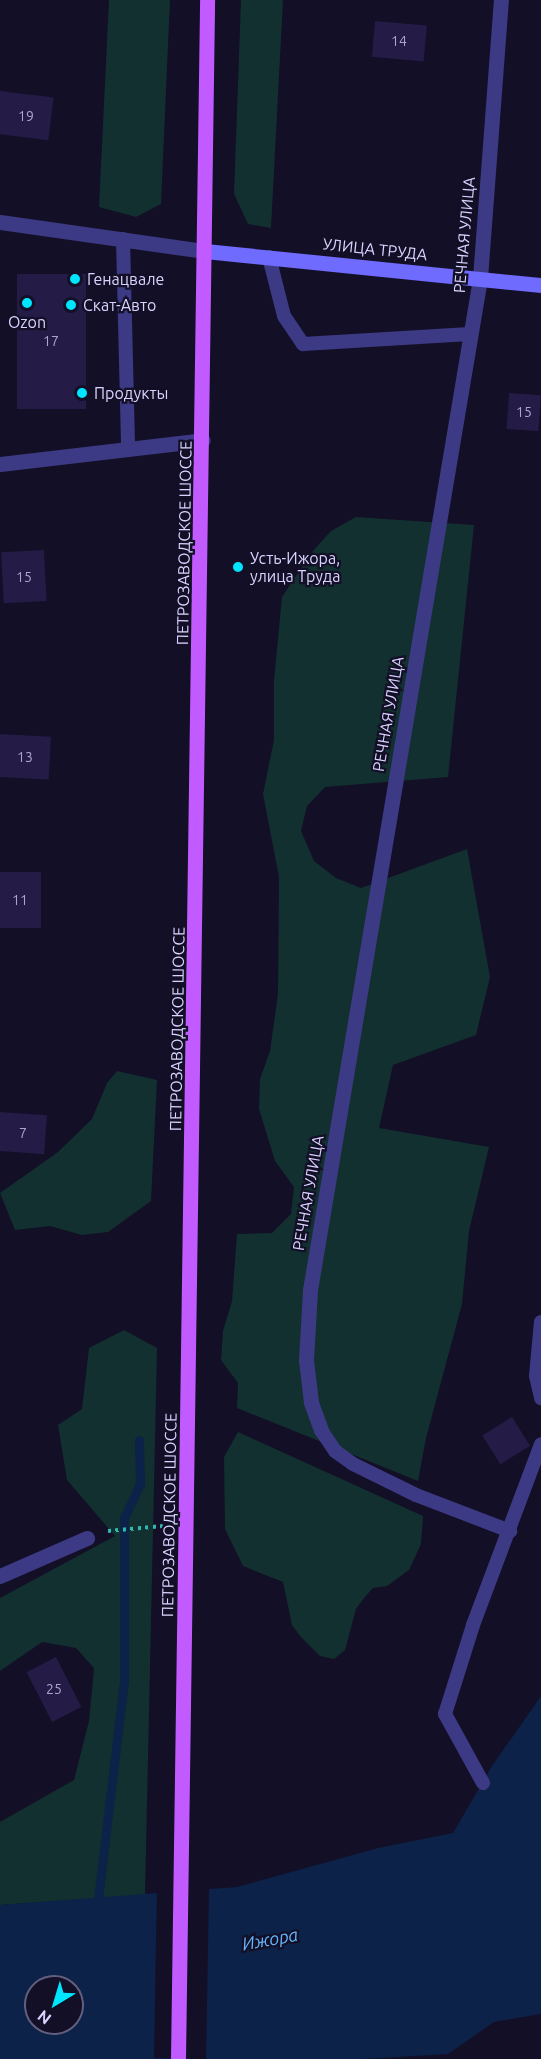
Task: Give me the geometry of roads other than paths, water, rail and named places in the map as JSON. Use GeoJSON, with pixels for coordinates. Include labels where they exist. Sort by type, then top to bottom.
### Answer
{"type":"FeatureCollection","features":[{"type":"Feature","properties":{"kind":"main road","name":"ПЕТРОЗАВОДСКОЕ ШОССЕ"},"geometry":{"type":"LineString","coordinates":[[178,2059],[203,440],[207,0]]}},
{"type":"Feature","properties":{"kind":"main road","name":"УЛИЦА ТРУДА"},"geometry":{"type":"LineString","coordinates":[[205,251],[541,285]]}},
{"type":"Feature","properties":{"kind":"street","name":"РЕЧНАЯ УЛИЦА"},"geometry":{"type":"LineString","coordinates":[[321,1430],[311,1402],[306,1360],[310,1290],[480,278],[501,0]]}},
{"type":"Feature","properties":{"kind":"street"},"geometry":{"type":"LineString","coordinates":[[0,222],[205,251]]}},
{"type":"Feature","properties":{"kind":"street"},"geometry":{"type":"LineString","coordinates":[[0,464],[203,440]]}},
{"type":"Feature","properties":{"kind":"street"},"geometry":{"type":"LineString","coordinates":[[0,1576],[87,1538]]}},
{"type":"Feature","properties":{"kind":"lane"},"geometry":{"type":"LineString","coordinates":[[123,239],[128,449]]}},
{"type":"Feature","properties":{"kind":"lane"},"geometry":{"type":"LineString","coordinates":[[269,257],[284,316],[303,344],[471,334]]}},
{"type":"Feature","properties":{"kind":"lane"},"geometry":{"type":"LineString","coordinates":[[541,1322],[536,1376],[541,1398]]}},
{"type":"Feature","properties":{"kind":"lane"},"geometry":{"type":"LineString","coordinates":[[321,1430],[335,1451],[353,1464],[416,1495],[510,1531]]}},
{"type":"Feature","properties":{"kind":"lane"},"geometry":{"type":"LineString","coordinates":[[483,1783],[445,1714],[473,1624],[541,1444]]}},
{"type":"Feature","properties":{"kind":"water","name":"Ижора"},"geometry":{"type":"Polygon","coordinates":[[[541,1696],[541,2014],[494,2022],[448,2054],[364,2059],[0,2059],[0,1905],[237,1887],[378,1848],[453,1833],[492,1766],[541,1696]]]}},
{"type":"Feature","properties":{"kind":"waterway"},"geometry":{"type":"LineString","coordinates":[[98,1899],[124,1680],[124,1518],[140,1484],[139,1440]]}},
{"type":"Feature","properties":{"kind":"place","name":"Генацвале"},"geometry":{"type":"Point","coordinates":[75,279]}},
{"type":"Feature","properties":{"kind":"place","name":"Ozon"},"geometry":{"type":"Point","coordinates":[27,303]}},
{"type":"Feature","properties":{"kind":"place","name":"Скат-Авто"},"geometry":{"type":"Point","coordinates":[71,305]}},
{"type":"Feature","properties":{"kind":"place","name":"Продукты"},"geometry":{"type":"Point","coordinates":[82,393]}},
{"type":"Feature","properties":{"kind":"place","name":"Усть-Ижора, улица Труда"},"geometry":{"type":"Point","coordinates":[238,567]}}]}
